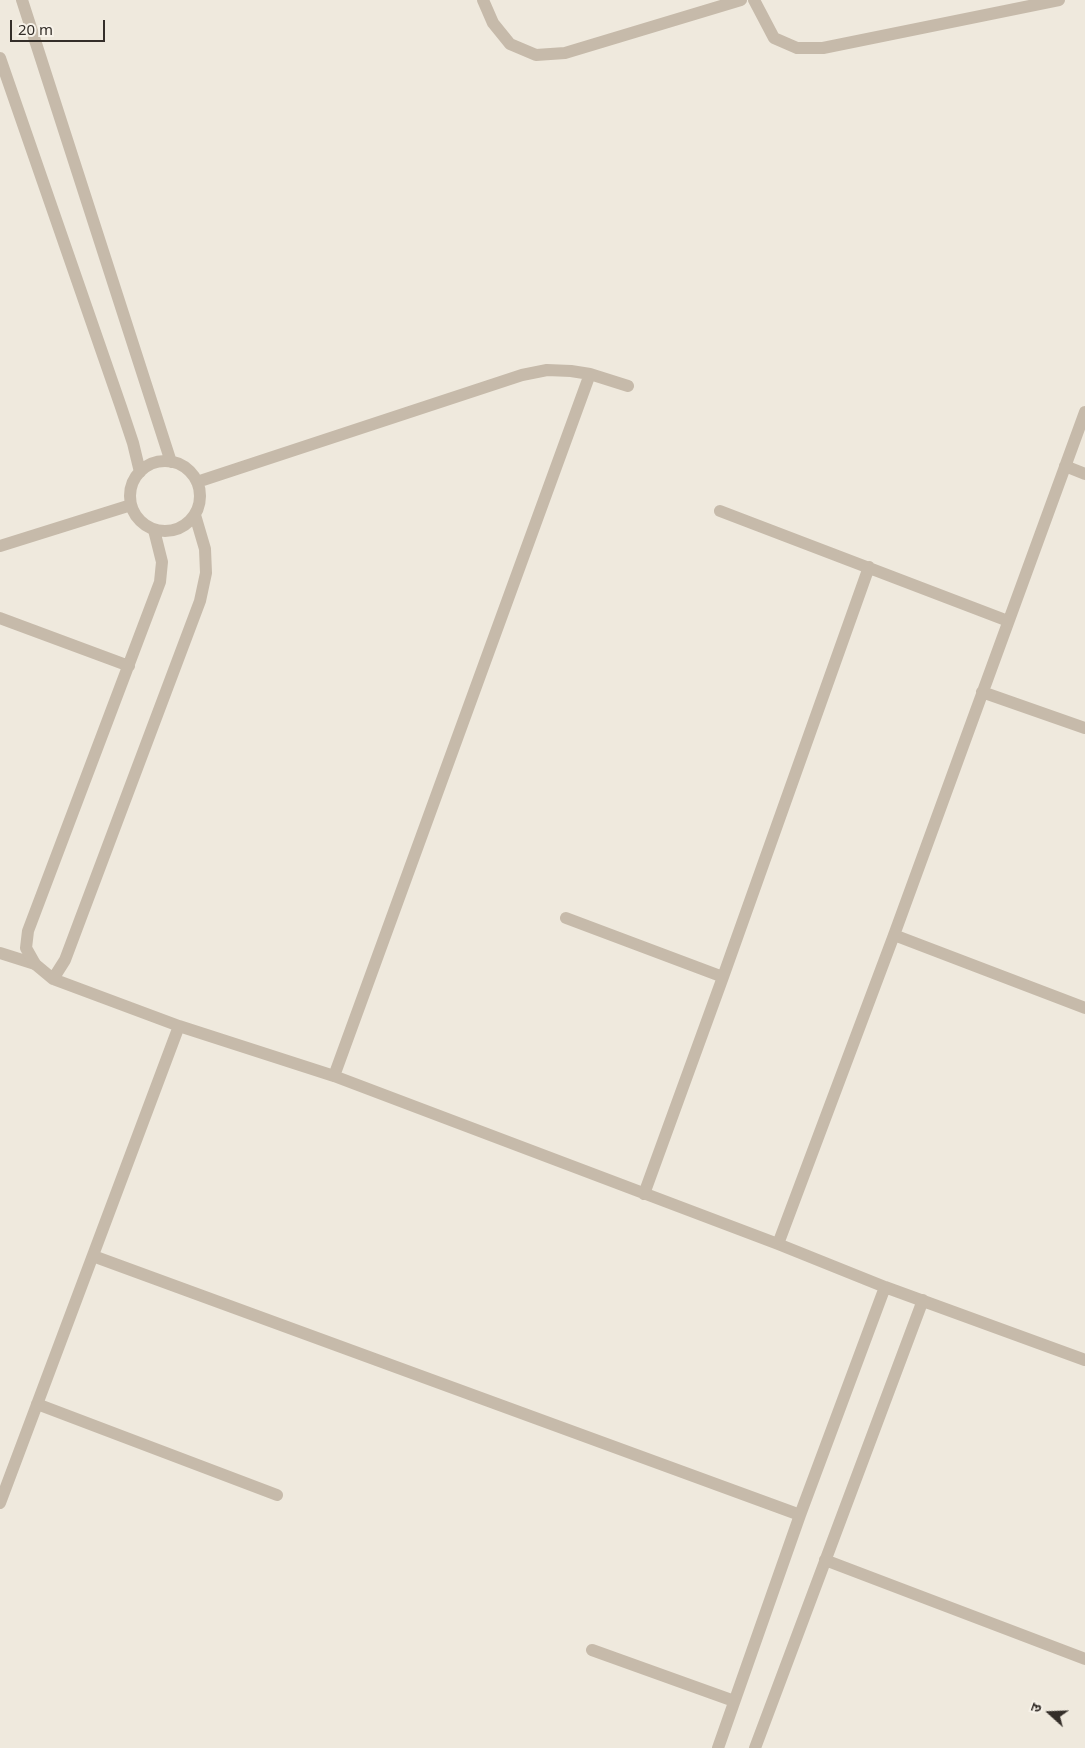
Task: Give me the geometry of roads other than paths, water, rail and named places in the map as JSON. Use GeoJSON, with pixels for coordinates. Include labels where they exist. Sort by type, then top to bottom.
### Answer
{"type":"FeatureCollection","features":[{"type":"Feature","properties":{"kind":"street"},"geometry":{"type":"LineString","coordinates":[[22,0],[171,462]]}},
{"type":"Feature","properties":{"kind":"street"},"geometry":{"type":"LineString","coordinates":[[483,0],[493,23],[510,44],[536,55],[566,53],[740,0]]}},
{"type":"Feature","properties":{"kind":"street"},"geometry":{"type":"LineString","coordinates":[[754,0],[774,38],[797,48],[823,48],[1059,0]]}},
{"type":"Feature","properties":{"kind":"street"},"geometry":{"type":"LineString","coordinates":[[0,58],[122,407],[140,472]]}},
{"type":"Feature","properties":{"kind":"street"},"geometry":{"type":"LineString","coordinates":[[197,482],[522,374],[547,370],[590,374],[628,386]]}},
{"type":"Feature","properties":{"kind":"street"},"geometry":{"type":"LineString","coordinates":[[334,1076],[590,374]]}},
{"type":"Feature","properties":{"kind":"street"},"geometry":{"type":"LineString","coordinates":[[778,1244],[894,935],[1085,412]]}},
{"type":"Feature","properties":{"kind":"street"},"geometry":{"type":"LineString","coordinates":[[160,462],[182,465],[191,472],[197,482],[200,499],[195,515],[187,524],[177,530],[165,532],[154,530],[136,516],[131,505],[130,493],[133,482],[140,472],[149,465],[160,462]]}},
{"type":"Feature","properties":{"kind":"street"},"geometry":{"type":"LineString","coordinates":[[1065,466],[1085,474]]}},
{"type":"Feature","properties":{"kind":"street"},"geometry":{"type":"LineString","coordinates":[[0,546],[131,505]]}},
{"type":"Feature","properties":{"kind":"street"},"geometry":{"type":"LineString","coordinates":[[720,511],[1008,621]]}},
{"type":"Feature","properties":{"kind":"street"},"geometry":{"type":"LineString","coordinates":[[53,979],[64,960],[80,920],[200,601],[206,573],[205,550],[195,515]]}},
{"type":"Feature","properties":{"kind":"street"},"geometry":{"type":"LineString","coordinates":[[154,530],[162,562],[160,582],[28,931],[26,948],[35,964],[53,979],[179,1026],[334,1076],[885,1286],[1085,1360]]}},
{"type":"Feature","properties":{"kind":"street"},"geometry":{"type":"LineString","coordinates":[[644,1194],[724,978],[869,567]]}},
{"type":"Feature","properties":{"kind":"street"},"geometry":{"type":"LineString","coordinates":[[0,618],[129,666]]}},
{"type":"Feature","properties":{"kind":"street"},"geometry":{"type":"LineString","coordinates":[[982,692],[1085,728]]}},
{"type":"Feature","properties":{"kind":"street"},"geometry":{"type":"LineString","coordinates":[[566,918],[724,978]]}},
{"type":"Feature","properties":{"kind":"street"},"geometry":{"type":"LineString","coordinates":[[894,935],[1085,1008]]}},
{"type":"Feature","properties":{"kind":"street"},"geometry":{"type":"LineString","coordinates":[[0,953],[35,964]]}},
{"type":"Feature","properties":{"kind":"street"},"geometry":{"type":"LineString","coordinates":[[0,1503],[4,1482],[37,1404],[179,1026]]}},
{"type":"Feature","properties":{"kind":"street"},"geometry":{"type":"LineString","coordinates":[[93,1256],[800,1515]]}},
{"type":"Feature","properties":{"kind":"street"},"geometry":{"type":"LineString","coordinates":[[718,1748],[800,1515],[885,1286]]}},
{"type":"Feature","properties":{"kind":"street"},"geometry":{"type":"LineString","coordinates":[[755,1748],[923,1300]]}},
{"type":"Feature","properties":{"kind":"street"},"geometry":{"type":"LineString","coordinates":[[37,1404],[277,1495]]}},
{"type":"Feature","properties":{"kind":"street"},"geometry":{"type":"LineString","coordinates":[[826,1560],[1085,1659]]}},
{"type":"Feature","properties":{"kind":"street"},"geometry":{"type":"LineString","coordinates":[[592,1650],[734,1701]]}}]}
